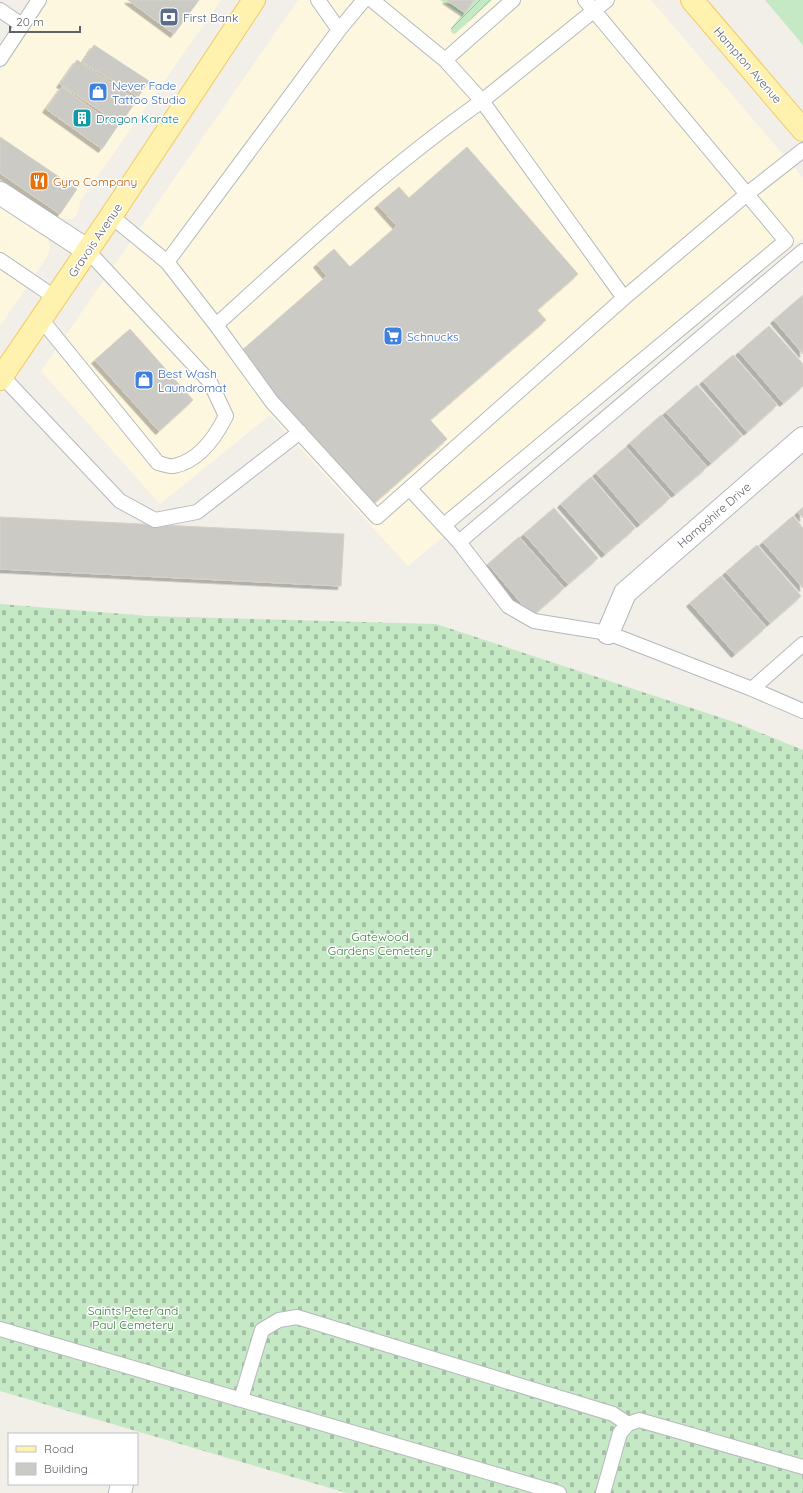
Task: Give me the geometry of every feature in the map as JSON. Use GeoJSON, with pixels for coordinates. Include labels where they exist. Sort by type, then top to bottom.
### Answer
{"type":"FeatureCollection","features":[{"type":"Feature","properties":{"kind":"main road","name":"Gravois Avenue"},"geometry":{"type":"LineString","coordinates":[[1,377],[42,319],[254,0]]}},
{"type":"Feature","properties":{"kind":"main road","name":"Hampton Avenue"},"geometry":{"type":"LineString","coordinates":[[692,0],[803,130]]}},
{"type":"Feature","properties":{"kind":"street"},"geometry":{"type":"LineString","coordinates":[[0,193],[87,250]]}},
{"type":"Feature","properties":{"kind":"street","name":"Hampshire Drive"},"geometry":{"type":"LineString","coordinates":[[608,633],[625,592],[803,438]]}},
{"type":"Feature","properties":{"kind":"lane"},"geometry":{"type":"LineString","coordinates":[[0,59],[39,0]]}},
{"type":"Feature","properties":{"kind":"lane"},"geometry":{"type":"LineString","coordinates":[[318,0],[340,30]]}},
{"type":"Feature","properties":{"kind":"lane"},"geometry":{"type":"LineString","coordinates":[[167,262],[364,0]]}},
{"type":"Feature","properties":{"kind":"lane"},"geometry":{"type":"LineString","coordinates":[[372,0],[445,60],[482,101],[624,298]]}},
{"type":"Feature","properties":{"kind":"lane"},"geometry":{"type":"LineString","coordinates":[[445,60],[514,0]]}},
{"type":"Feature","properties":{"kind":"lane"},"geometry":{"type":"LineString","coordinates":[[216,325],[342,210],[432,137],[482,101],[589,5],[607,0]]}},
{"type":"Feature","properties":{"kind":"lane"},"geometry":{"type":"LineString","coordinates":[[444,526],[786,240],[589,5]]}},
{"type":"Feature","properties":{"kind":"lane"},"geometry":{"type":"LineString","coordinates":[[0,10],[22,25]]}},
{"type":"Feature","properties":{"kind":"lane"},"geometry":{"type":"LineString","coordinates":[[111,216],[167,262],[216,325],[272,402],[377,518],[624,298],[747,194],[803,150]]}},
{"type":"Feature","properties":{"kind":"lane"},"geometry":{"type":"LineString","coordinates":[[42,319],[158,463],[172,466],[192,458],[205,448],[218,432],[226,416],[210,382],[87,250]]}},
{"type":"Feature","properties":{"kind":"lane"},"geometry":{"type":"LineString","coordinates":[[459,542],[803,251]]}},
{"type":"Feature","properties":{"kind":"lane"},"geometry":{"type":"LineString","coordinates":[[0,260],[56,298]]}},
{"type":"Feature","properties":{"kind":"lane"},"geometry":{"type":"LineString","coordinates":[[1,377],[120,501],[155,520],[197,512],[300,432]]}},
{"type":"Feature","properties":{"kind":"lane"},"geometry":{"type":"LineString","coordinates":[[410,489],[459,542],[508,606],[534,621],[608,633],[752,689],[803,711]]}},
{"type":"Feature","properties":{"kind":"lane"},"geometry":{"type":"LineString","coordinates":[[752,689],[803,644]]}},
{"type":"Feature","properties":{"kind":"lane"},"geometry":{"type":"LineString","coordinates":[[240,1399],[262,1330],[279,1320],[297,1317],[613,1414],[628,1424]]}},
{"type":"Feature","properties":{"kind":"lane"},"geometry":{"type":"LineString","coordinates":[[0,1329],[559,1493]]}},
{"type":"Feature","properties":{"kind":"lane"},"geometry":{"type":"LineString","coordinates":[[603,1493],[620,1433],[628,1424],[639,1420],[803,1467]]}},
{"type":"Feature","properties":{"kind":"shaded area"},"geometry":{"type":"Polygon","coordinates":[[[47,0],[221,0],[81,200],[77,214],[73,219],[63,219],[0,179],[0,72],[47,0]]]}},
{"type":"Feature","properties":{"kind":"shaded area"},"geometry":{"type":"Polygon","coordinates":[[[298,0],[440,0],[463,15],[479,0],[651,0],[803,178],[803,238],[408,566],[270,415],[160,504],[41,371],[298,0]]]}},
{"type":"Feature","properties":{"kind":"shaded area"},"geometry":{"type":"Polygon","coordinates":[[[0,208],[48,239],[50,248],[47,257],[0,326],[0,208]]]}},
{"type":"Feature","properties":{"kind":"green space"},"geometry":{"type":"Polygon","coordinates":[[[440,0],[446,0],[465,13],[463,15],[440,0]]]}},
{"type":"Feature","properties":{"kind":"green space"},"geometry":{"type":"Polygon","coordinates":[[[474,0],[492,0],[454,34],[451,32],[451,28],[474,0]]]}},
{"type":"Feature","properties":{"kind":"green space"},"geometry":{"type":"Polygon","coordinates":[[[765,0],[803,0],[803,45],[765,0]]]}},
{"type":"Feature","properties":{"kind":"green space","name":"Gatewood Gardens Cemetery"},"geometry":{"type":"Polygon","coordinates":[[[0,604],[148,616],[436,624],[734,722],[803,750],[803,1493],[347,1493],[0,1391],[0,604]]]}},
{"type":"Feature","properties":{"kind":"building","name":"First Bank"},"geometry":{"type":"Polygon","coordinates":[[[128,0],[199,0],[174,34],[128,0]]]}},
{"type":"Feature","properties":{"kind":"building"},"geometry":{"type":"Polygon","coordinates":[[[446,0],[474,0],[465,13],[446,0]]]}},
{"type":"Feature","properties":{"kind":"building"},"geometry":{"type":"Polygon","coordinates":[[[94,45],[149,81],[138,97],[83,62],[94,45]]]}},
{"type":"Feature","properties":{"kind":"building","name":"Never Fade Tattoo Studio"},"geometry":{"type":"Polygon","coordinates":[[[77,60],[137,100],[120,124],[60,84],[77,60]]]}},
{"type":"Feature","properties":{"kind":"building","name":"Dragon Karate"},"geometry":{"type":"Polygon","coordinates":[[[62,87],[117,127],[102,149],[46,109],[62,87]]]}},
{"type":"Feature","properties":{"kind":"building","name":"Gyro Company"},"geometry":{"type":"Polygon","coordinates":[[[0,137],[77,189],[60,214],[0,173],[0,137]]]}},
{"type":"Feature","properties":{"kind":"building","name":"Schnucks"},"geometry":{"type":"Polygon","coordinates":[[[467,147],[578,274],[537,310],[546,320],[430,420],[447,439],[372,505],[239,353],[327,276],[317,264],[334,249],[350,267],[397,226],[378,205],[399,187],[409,198],[467,147]]]}},
{"type":"Feature","properties":{"kind":"building"},"geometry":{"type":"Polygon","coordinates":[[[803,295],[803,354],[774,320],[803,295]]]}},
{"type":"Feature","properties":{"kind":"building"},"geometry":{"type":"Polygon","coordinates":[[[769,326],[803,364],[803,386],[783,403],[739,352],[769,326]]]}},
{"type":"Feature","properties":{"kind":"building","name":"Best Wash Laundromat"},"geometry":{"type":"Polygon","coordinates":[[[130,329],[193,400],[159,431],[95,360],[130,329]]]}},
{"type":"Feature","properties":{"kind":"building"},"geometry":{"type":"Polygon","coordinates":[[[733,355],[777,405],[747,432],[703,381],[733,355]]]}},
{"type":"Feature","properties":{"kind":"building"},"geometry":{"type":"Polygon","coordinates":[[[697,385],[742,436],[711,463],[666,412],[697,385]]]}},
{"type":"Feature","properties":{"kind":"building"},"geometry":{"type":"Polygon","coordinates":[[[661,415],[707,467],[675,494],[630,443],[661,415]]]}},
{"type":"Feature","properties":{"kind":"building"},"geometry":{"type":"Polygon","coordinates":[[[626,447],[670,498],[640,524],[596,473],[626,447]]]}},
{"type":"Feature","properties":{"kind":"building"},"geometry":{"type":"Polygon","coordinates":[[[591,477],[635,528],[605,554],[561,504],[591,477]]]}},
{"type":"Feature","properties":{"kind":"building"},"geometry":{"type":"Polygon","coordinates":[[[803,507],[803,518],[798,512],[803,507]]]}},
{"type":"Feature","properties":{"kind":"building"},"geometry":{"type":"Polygon","coordinates":[[[554,508],[598,558],[568,584],[524,534],[554,508]]]}},
{"type":"Feature","properties":{"kind":"building"},"geometry":{"type":"Polygon","coordinates":[[[793,516],[803,528],[803,588],[763,542],[793,516]]]}},
{"type":"Feature","properties":{"kind":"building"},"geometry":{"type":"Polygon","coordinates":[[[0,517],[344,534],[341,586],[0,569],[0,517]]]}},
{"type":"Feature","properties":{"kind":"building"},"geometry":{"type":"Polygon","coordinates":[[[519,537],[564,588],[532,616],[488,564],[519,537]]]}},
{"type":"Feature","properties":{"kind":"building"},"geometry":{"type":"Polygon","coordinates":[[[757,545],[801,596],[770,623],[726,572],[757,545]]]}},
{"type":"Feature","properties":{"kind":"building"},"geometry":{"type":"Polygon","coordinates":[[[721,576],[766,627],[735,654],[690,603],[721,576]]]}},
{"type":"Feature","properties":{"kind":"place","name":"First Bank"},"geometry":{"type":"Point","coordinates":[169,17]}},
{"type":"Feature","properties":{"kind":"place","name":"Never Fade Tattoo Studio"},"geometry":{"type":"Point","coordinates":[98,92]}},
{"type":"Feature","properties":{"kind":"place","name":"Dragon Karate"},"geometry":{"type":"Point","coordinates":[82,118]}},
{"type":"Feature","properties":{"kind":"place","name":"Gyro Company"},"geometry":{"type":"Point","coordinates":[39,181]}},
{"type":"Feature","properties":{"kind":"place","name":"Schnucks"},"geometry":{"type":"Point","coordinates":[393,336]}},
{"type":"Feature","properties":{"kind":"place","name":"Best Wash Laundromat"},"geometry":{"type":"Point","coordinates":[144,380]}},
{"type":"Feature","properties":{"kind":"park label","name":"Saints Peter and Paul Cemetery"},"geometry":{"type":"Point","coordinates":[133,1317]}}]}
